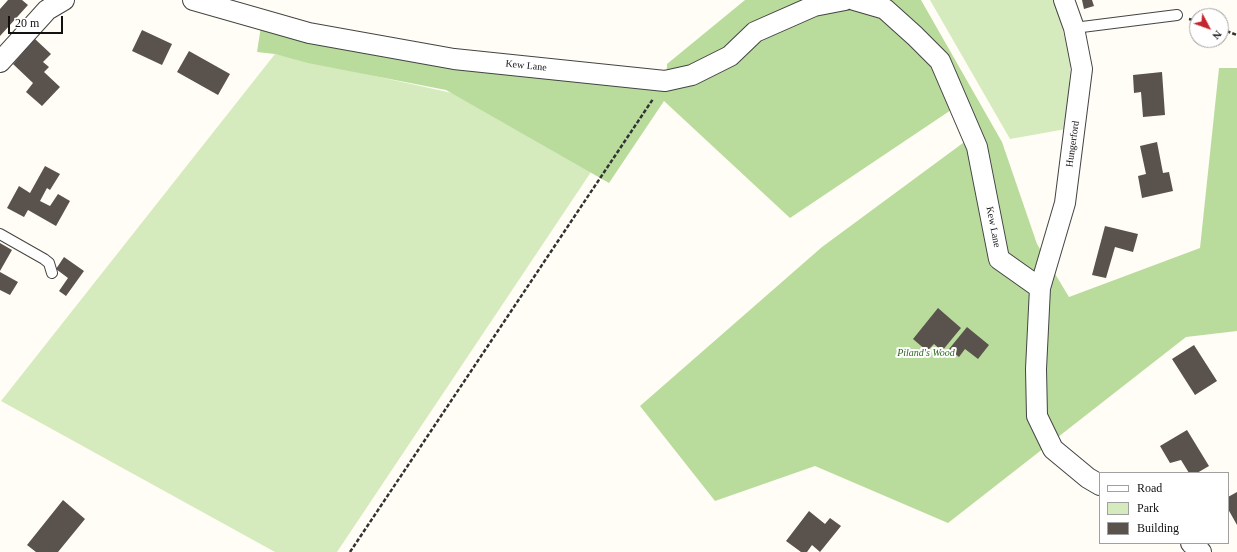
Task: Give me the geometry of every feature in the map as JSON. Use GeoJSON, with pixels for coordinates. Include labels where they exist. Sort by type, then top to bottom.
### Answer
{"type":"FeatureCollection","features":[{"type":"Feature","properties":{"kind":"street"},"geometry":{"type":"LineString","coordinates":[[2,57],[47,10],[64,0]]}},
{"type":"Feature","properties":{"kind":"street","name":"Kew Lane"},"geometry":{"type":"LineString","coordinates":[[193,0],[309,33],[454,59],[666,80],[692,75],[730,56],[755,32],[814,6],[845,0]]}},
{"type":"Feature","properties":{"kind":"street","name":"Kew Lane"},"geometry":{"type":"LineString","coordinates":[[854,0],[885,9],[940,61],[977,147],[999,259],[1040,288]]}},
{"type":"Feature","properties":{"kind":"street","name":"Hungerford"},"geometry":{"type":"LineString","coordinates":[[1040,288],[1065,203],[1082,69],[1074,28],[1064,0]]}},
{"type":"Feature","properties":{"kind":"street"},"geometry":{"type":"LineString","coordinates":[[1040,288],[1036,369],[1038,416],[1053,448],[1088,478],[1099,484]]}},
{"type":"Feature","properties":{"kind":"street"},"geometry":{"type":"LineString","coordinates":[[1192,544],[1201,552]]}},
{"type":"Feature","properties":{"kind":"lane"},"geometry":{"type":"LineString","coordinates":[[1074,28],[1177,15]]}},
{"type":"Feature","properties":{"kind":"lane"},"geometry":{"type":"LineString","coordinates":[[0,234],[44,259],[49,263],[52,273]]}},
{"type":"Feature","properties":{"kind":"path"},"geometry":{"type":"LineString","coordinates":[[350,552],[666,80]]}},
{"type":"Feature","properties":{"kind":"green space","name":"Piland's Wood"},"geometry":{"type":"Polygon","coordinates":[[[745,0],[921,0],[1002,142],[1037,244],[1069,297],[1200,248],[1219,68],[1237,68],[1237,331],[1186,337],[948,523],[815,466],[715,501],[640,406],[822,247],[967,140],[954,108],[790,218],[664,101],[609,183],[446,90],[308,63],[275,54],[257,52],[261,26],[666,88],[667,64],[745,0]]]}},
{"type":"Feature","properties":{"kind":"green space"},"geometry":{"type":"Polygon","coordinates":[[[930,0],[1054,0],[1071,59],[1066,129],[1010,139],[930,0]]]}},
{"type":"Feature","properties":{"kind":"green space"},"geometry":{"type":"Polygon","coordinates":[[[275,54],[452,93],[591,172],[337,552],[275,552],[1,401],[275,54]]]}},
{"type":"Feature","properties":{"kind":"building"},"geometry":{"type":"Polygon","coordinates":[[[8,0],[22,0],[28,5],[0,36],[0,9],[8,0]]]}},
{"type":"Feature","properties":{"kind":"building"},"geometry":{"type":"Polygon","coordinates":[[[1082,0],[1092,0],[1094,6],[1084,9],[1082,0]]]}},
{"type":"Feature","properties":{"kind":"building"},"geometry":{"type":"Polygon","coordinates":[[[142,30],[172,44],[162,65],[132,51],[142,30]]]}},
{"type":"Feature","properties":{"kind":"building"},"geometry":{"type":"Polygon","coordinates":[[[35,39],[51,54],[43,62],[49,67],[44,72],[60,87],[42,106],[26,92],[33,83],[13,64],[35,39]]]}},
{"type":"Feature","properties":{"kind":"building"},"geometry":{"type":"Polygon","coordinates":[[[189,51],[230,74],[218,95],[177,72],[189,51]]]}},
{"type":"Feature","properties":{"kind":"building"},"geometry":{"type":"Polygon","coordinates":[[[1162,72],[1165,115],[1143,117],[1141,92],[1134,93],[1133,75],[1162,72]]]}},
{"type":"Feature","properties":{"kind":"building"},"geometry":{"type":"Polygon","coordinates":[[[1157,142],[1163,173],[1169,172],[1173,191],[1142,198],[1138,176],[1146,174],[1140,146],[1157,142]]]}},
{"type":"Feature","properties":{"kind":"building"},"geometry":{"type":"Polygon","coordinates":[[[45,166],[60,174],[50,190],[47,188],[40,201],[50,206],[58,194],[70,201],[56,226],[28,210],[24,217],[7,208],[19,186],[30,193],[45,166]]]}},
{"type":"Feature","properties":{"kind":"building"},"geometry":{"type":"Polygon","coordinates":[[[1105,226],[1138,234],[1133,252],[1115,247],[1106,278],[1092,275],[1105,226]]]}},
{"type":"Feature","properties":{"kind":"building"},"geometry":{"type":"Polygon","coordinates":[[[0,243],[12,250],[0,271],[0,243]]]}},
{"type":"Feature","properties":{"kind":"building"},"geometry":{"type":"Polygon","coordinates":[[[64,257],[84,271],[66,296],[59,291],[68,278],[56,269],[64,257]]]}},
{"type":"Feature","properties":{"kind":"building"},"geometry":{"type":"Polygon","coordinates":[[[0,272],[18,282],[10,295],[0,290],[0,272]]]}},
{"type":"Feature","properties":{"kind":"building"},"geometry":{"type":"Polygon","coordinates":[[[938,308],[961,328],[942,351],[934,344],[927,351],[913,339],[938,308]]]}},
{"type":"Feature","properties":{"kind":"building"},"geometry":{"type":"Polygon","coordinates":[[[967,327],[989,345],[978,359],[965,349],[959,357],[949,349],[967,327]]]}},
{"type":"Feature","properties":{"kind":"building"},"geometry":{"type":"Polygon","coordinates":[[[1194,345],[1217,381],[1195,395],[1172,359],[1194,345]]]}},
{"type":"Feature","properties":{"kind":"building"},"geometry":{"type":"Polygon","coordinates":[[[1187,430],[1209,466],[1199,472],[1188,472],[1181,460],[1170,463],[1160,446],[1187,430]]]}},
{"type":"Feature","properties":{"kind":"building"},"geometry":{"type":"Polygon","coordinates":[[[1237,492],[1237,525],[1229,511],[1229,496],[1237,492]]]}},
{"type":"Feature","properties":{"kind":"building"},"geometry":{"type":"Polygon","coordinates":[[[63,500],[85,519],[58,552],[36,552],[27,545],[63,500]]]}},
{"type":"Feature","properties":{"kind":"building"},"geometry":{"type":"Polygon","coordinates":[[[809,511],[825,524],[830,518],[841,526],[820,552],[812,545],[807,552],[801,552],[786,541],[809,511]]]}}]}
